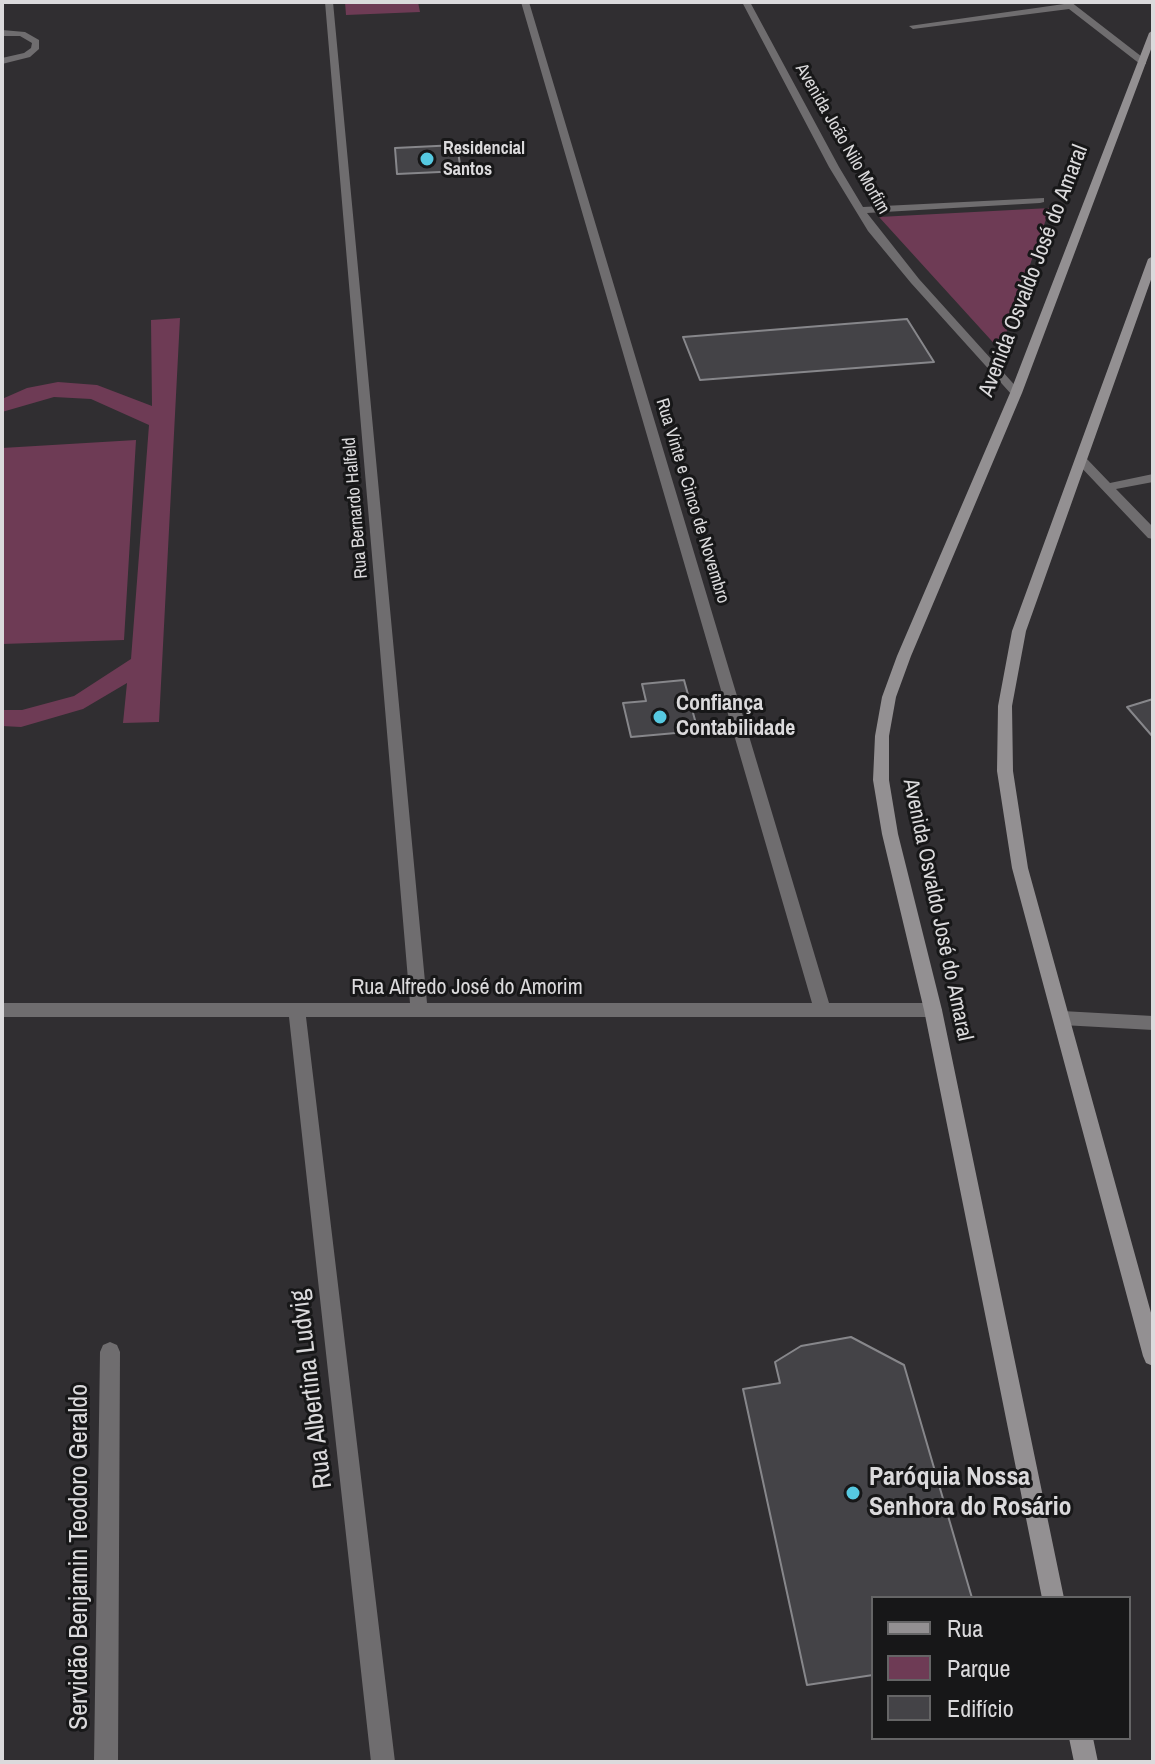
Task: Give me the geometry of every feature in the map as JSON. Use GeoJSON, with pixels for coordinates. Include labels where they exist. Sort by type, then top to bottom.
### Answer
{"type":"FeatureCollection","features":[{"type":"Feature","properties":{"kind":"main road","name":"Avenida Osvaldo José do Amaral"},"geometry":{"type":"LineString","coordinates":[[1053,1596],[933,1010],[890,834],[881,780],[882,736],[889,697],[904,656],[1016,393],[1153,33]]}},
{"type":"Feature","properties":{"kind":"main road"},"geometry":{"type":"LineString","coordinates":[[1153,260],[1019,631],[1005,706],[1005,771],[1020,868],[1153,1356]]}},
{"type":"Feature","properties":{"kind":"main road"},"geometry":{"type":"LineString","coordinates":[[1081,1740],[1086,1762]]}},
{"type":"Feature","properties":{"kind":"street","name":"Rua Bernardo Halfeld"},"geometry":{"type":"LineString","coordinates":[[329,2],[419,1010]]}},
{"type":"Feature","properties":{"kind":"street","name":"Rua Vinte e Cinco de Novembro"},"geometry":{"type":"LineString","coordinates":[[525,2],[823,1010]]}},
{"type":"Feature","properties":{"kind":"street","name":"Avenida João Nilo Morfim"},"geometry":{"type":"LineString","coordinates":[[746,2],[860,210],[891,253],[1016,393]]}},
{"type":"Feature","properties":{"kind":"street"},"geometry":{"type":"LineString","coordinates":[[913,26],[1069,4],[1143,62]]}},
{"type":"Feature","properties":{"kind":"street"},"geometry":{"type":"LineString","coordinates":[[2,33],[22,34],[36,42],[35,49],[27,55],[2,61]]}},
{"type":"Feature","properties":{"kind":"street"},"geometry":{"type":"LineString","coordinates":[[860,210],[1040,200]]}},
{"type":"Feature","properties":{"kind":"street"},"geometry":{"type":"LineString","coordinates":[[1082,461],[1153,535]]}},
{"type":"Feature","properties":{"kind":"street"},"geometry":{"type":"LineString","coordinates":[[1107,487],[1153,478]]}},
{"type":"Feature","properties":{"kind":"street","name":"Rua Alfredo José do Amorim"},"geometry":{"type":"LineString","coordinates":[[2,1010],[933,1010]]}},
{"type":"Feature","properties":{"kind":"street","name":"Rua Albertina Ludvig"},"geometry":{"type":"LineString","coordinates":[[297,1010],[383,1762]]}},
{"type":"Feature","properties":{"kind":"street"},"geometry":{"type":"LineString","coordinates":[[1062,1018],[1153,1023]]}},
{"type":"Feature","properties":{"kind":"street","name":"Servidão Benjamin Teodoro Geraldo"},"geometry":{"type":"LineString","coordinates":[[106,1762],[110,1352]]}},
{"type":"Feature","properties":{"kind":"green space"},"geometry":{"type":"Polygon","coordinates":[[[345,2],[418,2],[420,12],[346,15],[345,2]]]}},
{"type":"Feature","properties":{"kind":"green space"},"geometry":{"type":"Polygon","coordinates":[[[1050,208],[1000,350],[879,217],[1050,208]]]}},
{"type":"Feature","properties":{"kind":"green space"},"geometry":{"type":"Polygon","coordinates":[[[180,318],[159,722],[123,723],[127,683],[83,709],[21,727],[2,726],[2,710],[22,710],[74,696],[131,659],[149,425],[91,399],[54,397],[2,412],[2,399],[27,388],[58,382],[97,385],[152,406],[151,320],[180,318]]]}},
{"type":"Feature","properties":{"kind":"green space"},"geometry":{"type":"Polygon","coordinates":[[[136,440],[124,640],[2,644],[2,448],[136,440]]]}},
{"type":"Feature","properties":{"kind":"building","name":"Residencial Santos"},"geometry":{"type":"Polygon","coordinates":[[[457,145],[461,171],[397,174],[395,148],[457,145]]]}},
{"type":"Feature","properties":{"kind":"building"},"geometry":{"type":"Polygon","coordinates":[[[907,319],[934,362],[700,380],[683,337],[907,319]]]}},
{"type":"Feature","properties":{"kind":"building","name":"Confiança Contabilidade"},"geometry":{"type":"Polygon","coordinates":[[[684,680],[698,731],[631,737],[623,703],[646,701],[642,684],[684,680]]]}},
{"type":"Feature","properties":{"kind":"building"},"geometry":{"type":"Polygon","coordinates":[[[1153,699],[1153,737],[1127,707],[1153,699]]]}},
{"type":"Feature","properties":{"kind":"building","name":"Paróquia Nossa Senhora do Rosário"},"geometry":{"type":"Polygon","coordinates":[[[851,1337],[904,1365],[971,1596],[871,1596],[871,1675],[807,1685],[743,1389],[780,1383],[775,1362],[801,1346],[851,1337]]]}},
{"type":"Feature","properties":{"kind":"place","name":"Residencial Santos"},"geometry":{"type":"Point","coordinates":[427,159]}},
{"type":"Feature","properties":{"kind":"place","name":"Confiança Contabilidade"},"geometry":{"type":"Point","coordinates":[660,717]}},
{"type":"Feature","properties":{"kind":"place","name":"Paróquia Nossa Senhora do Rosário"},"geometry":{"type":"Point","coordinates":[853,1493]}}]}
